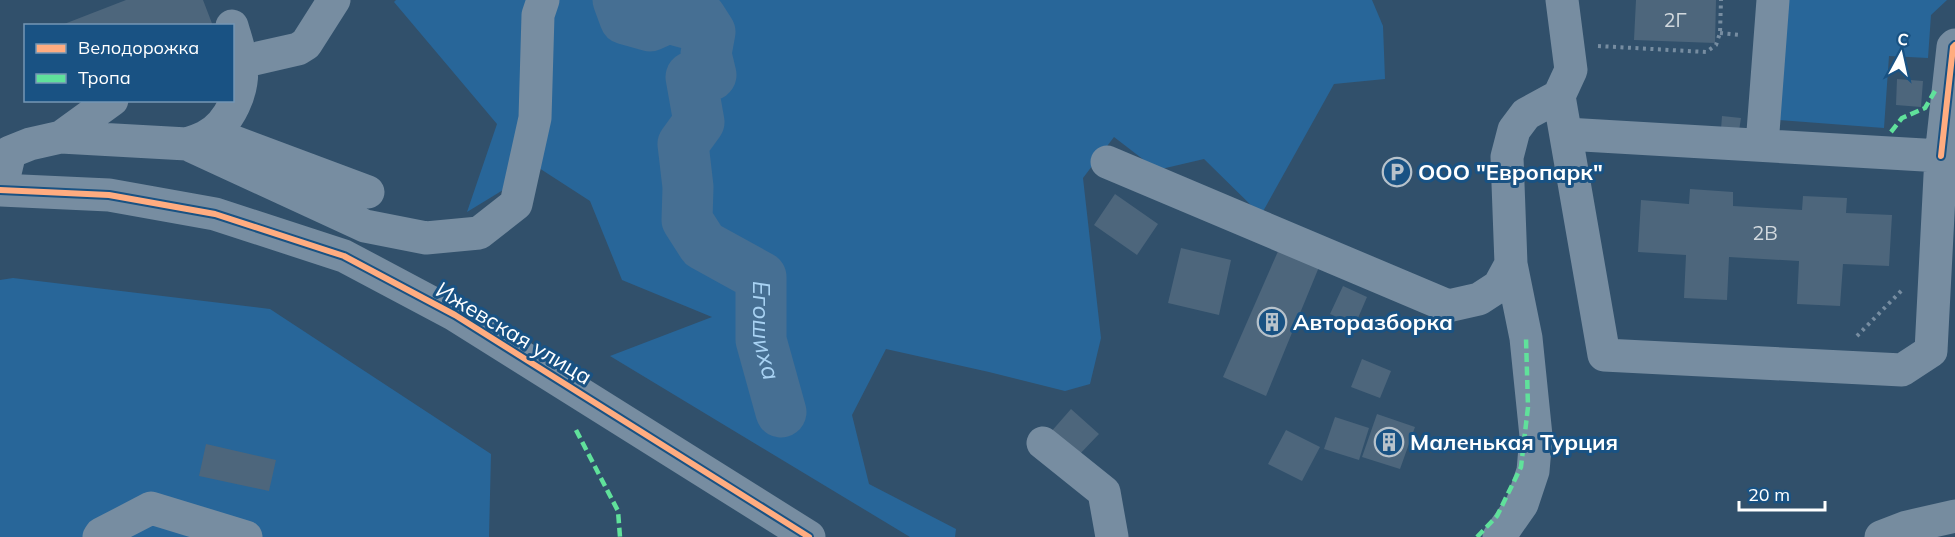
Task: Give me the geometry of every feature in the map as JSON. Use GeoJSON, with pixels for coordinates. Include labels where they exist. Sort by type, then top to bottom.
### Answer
{"type":"FeatureCollection","features":[{"type":"Feature","properties":{"kind":"main road"},"geometry":{"type":"LineString","coordinates":[[1881,537],[1907,527],[1955,516]]}},
{"type":"Feature","properties":{"kind":"street"},"geometry":{"type":"LineString","coordinates":[[226,0],[232,24]]}},
{"type":"Feature","properties":{"kind":"street"},"geometry":{"type":"LineString","coordinates":[[241,62],[298,49],[306,44],[334,0]]}},
{"type":"Feature","properties":{"kind":"street"},"geometry":{"type":"LineString","coordinates":[[199,138],[365,226],[426,238],[479,233],[516,204],[535,118],[538,15],[543,0]]}},
{"type":"Feature","properties":{"kind":"street"},"geometry":{"type":"LineString","coordinates":[[1562,0],[1571,70],[1559,96],[1604,355],[1902,370],[1931,351],[1941,156],[1955,45]]}},
{"type":"Feature","properties":{"kind":"street"},"geometry":{"type":"LineString","coordinates":[[1762,145],[1773,0]]}},
{"type":"Feature","properties":{"kind":"street"},"geometry":{"type":"LineString","coordinates":[[234,34],[241,62],[241,78],[234,102]]}},
{"type":"Feature","properties":{"kind":"street"},"geometry":{"type":"LineString","coordinates":[[1499,537],[1522,504],[1533,471],[1536,436],[1526,338],[1511,264],[1507,157],[1514,130],[1526,114],[1559,96]]}},
{"type":"Feature","properties":{"kind":"street"},"geometry":{"type":"LineString","coordinates":[[61,137],[109,102]]}},
{"type":"Feature","properties":{"kind":"street"},"geometry":{"type":"LineString","coordinates":[[199,138],[219,126],[231,112],[234,102]]}},
{"type":"Feature","properties":{"kind":"street"},"geometry":{"type":"LineString","coordinates":[[1566,134],[1941,156]]}},
{"type":"Feature","properties":{"kind":"street"},"geometry":{"type":"LineString","coordinates":[[1,190],[10,152],[30,144],[61,137],[199,138],[368,192]]}},
{"type":"Feature","properties":{"kind":"street"},"geometry":{"type":"LineString","coordinates":[[1107,162],[1448,306],[1479,299],[1498,286],[1511,264]]}},
{"type":"Feature","properties":{"kind":"street","name":"Ижевская улица"},"geometry":{"type":"LineString","coordinates":[[1,190],[109,195],[215,214],[344,256],[455,315],[809,537]]}},
{"type":"Feature","properties":{"kind":"street"},"geometry":{"type":"LineString","coordinates":[[1043,443],[1104,492],[1112,537]]}},
{"type":"Feature","properties":{"kind":"street"},"geometry":{"type":"LineString","coordinates":[[99,537],[150,508],[246,537]]}},
{"type":"Feature","properties":{"kind":"path"},"geometry":{"type":"LineString","coordinates":[[1597,46],[1706,52],[1716,45],[1720,33],[1721,0]]}},
{"type":"Feature","properties":{"kind":"path"},"geometry":{"type":"LineString","coordinates":[[1720,33],[1741,35]]}},
{"type":"Feature","properties":{"kind":"path"},"geometry":{"type":"LineString","coordinates":[[1856,337],[1910,282]]}},
{"type":"Feature","properties":{"kind":"shaded area"},"geometry":{"type":"Polygon","coordinates":[[[396,0],[1372,0],[1383,26],[1385,79],[1334,84],[1261,215],[1204,159],[1157,170],[1114,137],[1083,178],[1101,338],[1090,384],[1065,391],[886,349],[852,415],[869,484],[956,529],[955,537],[910,537],[610,356],[712,317],[622,280],[590,201],[539,168],[467,212],[497,124],[394,2],[396,0]]]}},
{"type":"Feature","properties":{"kind":"shaded area"},"geometry":{"type":"Polygon","coordinates":[[[1788,0],[1947,0],[1931,15],[1928,58],[1889,56],[1884,128],[1779,120],[1788,0]]]}},
{"type":"Feature","properties":{"kind":"shaded area"},"geometry":{"type":"Polygon","coordinates":[[[13,278],[270,309],[491,454],[489,537],[0,537],[0,280],[13,278]]]}},
{"type":"Feature","properties":{"kind":"building"},"geometry":{"type":"Polygon","coordinates":[[[126,0],[203,0],[212,24],[64,24],[126,0]]]}},
{"type":"Feature","properties":{"kind":"building"},"geometry":{"type":"Polygon","coordinates":[[[1636,0],[1716,0],[1715,43],[1634,40],[1636,0]]]}},
{"type":"Feature","properties":{"kind":"building"},"geometry":{"type":"Polygon","coordinates":[[[1897,79],[1923,81],[1921,107],[1896,105],[1897,79]]]}},
{"type":"Feature","properties":{"kind":"building"},"geometry":{"type":"Polygon","coordinates":[[[1722,116],[1741,118],[1739,131],[1721,129],[1722,116]]]}},
{"type":"Feature","properties":{"kind":"building"},"geometry":{"type":"Polygon","coordinates":[[[1690,189],[1733,192],[1733,206],[1802,210],[1803,196],[1847,198],[1846,213],[1892,215],[1889,266],[1843,264],[1840,306],[1797,304],[1799,261],[1729,257],[1727,300],[1684,298],[1686,255],[1638,252],[1641,200],[1689,204],[1690,189]]]}},
{"type":"Feature","properties":{"kind":"building"},"geometry":{"type":"Polygon","coordinates":[[[1115,194],[1158,224],[1137,255],[1094,225],[1115,194]]]}},
{"type":"Feature","properties":{"kind":"building"},"geometry":{"type":"Polygon","coordinates":[[[1181,248],[1231,260],[1219,315],[1168,303],[1181,248]]]}},
{"type":"Feature","properties":{"kind":"building","name":"Авторазборка"},"geometry":{"type":"Polygon","coordinates":[[[1279,249],[1319,267],[1266,396],[1223,377],[1279,249]]]}},
{"type":"Feature","properties":{"kind":"building"},"geometry":{"type":"Polygon","coordinates":[[[1343,286],[1367,297],[1355,325],[1330,314],[1343,286]]]}},
{"type":"Feature","properties":{"kind":"building"},"geometry":{"type":"Polygon","coordinates":[[[1362,359],[1391,371],[1380,398],[1351,387],[1362,359]]]}},
{"type":"Feature","properties":{"kind":"building"},"geometry":{"type":"Polygon","coordinates":[[[1071,409],[1099,434],[1077,457],[1050,433],[1071,409]]]}},
{"type":"Feature","properties":{"kind":"building","name":"Маленькая Турция"},"geometry":{"type":"Polygon","coordinates":[[[1377,414],[1415,427],[1400,469],[1362,457],[1377,414]]]}},
{"type":"Feature","properties":{"kind":"building"},"geometry":{"type":"Polygon","coordinates":[[[1335,417],[1369,428],[1359,460],[1324,449],[1335,417]]]}},
{"type":"Feature","properties":{"kind":"building"},"geometry":{"type":"Polygon","coordinates":[[[1286,430],[1320,447],[1302,481],[1268,464],[1286,430]]]}},
{"type":"Feature","properties":{"kind":"building"},"geometry":{"type":"Polygon","coordinates":[[[206,444],[276,460],[269,491],[199,476],[206,444]]]}},
{"type":"Feature","properties":{"kind":"waterway","name":"Егошиха"},"geometry":{"type":"LineString","coordinates":[[618,0],[625,19],[650,26],[668,18],[686,23],[701,18],[710,32],[706,54],[711,75],[691,77],[699,122],[683,144],[688,187],[687,220],[703,245],[761,277],[761,340],[781,412]]}},
{"type":"Feature","properties":{"kind":"marked path"},"geometry":{"type":"LineString","coordinates":[[1891,132],[1902,118],[1925,108],[1935,91]]}},
{"type":"Feature","properties":{"kind":"marked path"},"geometry":{"type":"LineString","coordinates":[[1477,537],[1497,516],[1521,467],[1528,407],[1526,338]]}},
{"type":"Feature","properties":{"kind":"marked path"},"geometry":{"type":"LineString","coordinates":[[576,430],[618,511],[620,537]]}},
{"type":"Feature","properties":{"kind":"cycle path"},"geometry":{"type":"LineString","coordinates":[[1941,156],[1955,45]]}},
{"type":"Feature","properties":{"kind":"cycle path"},"geometry":{"type":"LineString","coordinates":[[0,190],[109,195],[215,214],[344,256],[455,315],[809,537]]}},
{"type":"Feature","properties":{"kind":"place","name":"ООО \"Европарк\""},"geometry":{"type":"Point","coordinates":[1397,172]}},
{"type":"Feature","properties":{"kind":"place","name":"Авторазборка"},"geometry":{"type":"Point","coordinates":[1272,322]}},
{"type":"Feature","properties":{"kind":"place","name":"Маленькая Турция"},"geometry":{"type":"Point","coordinates":[1389,442]}}]}
